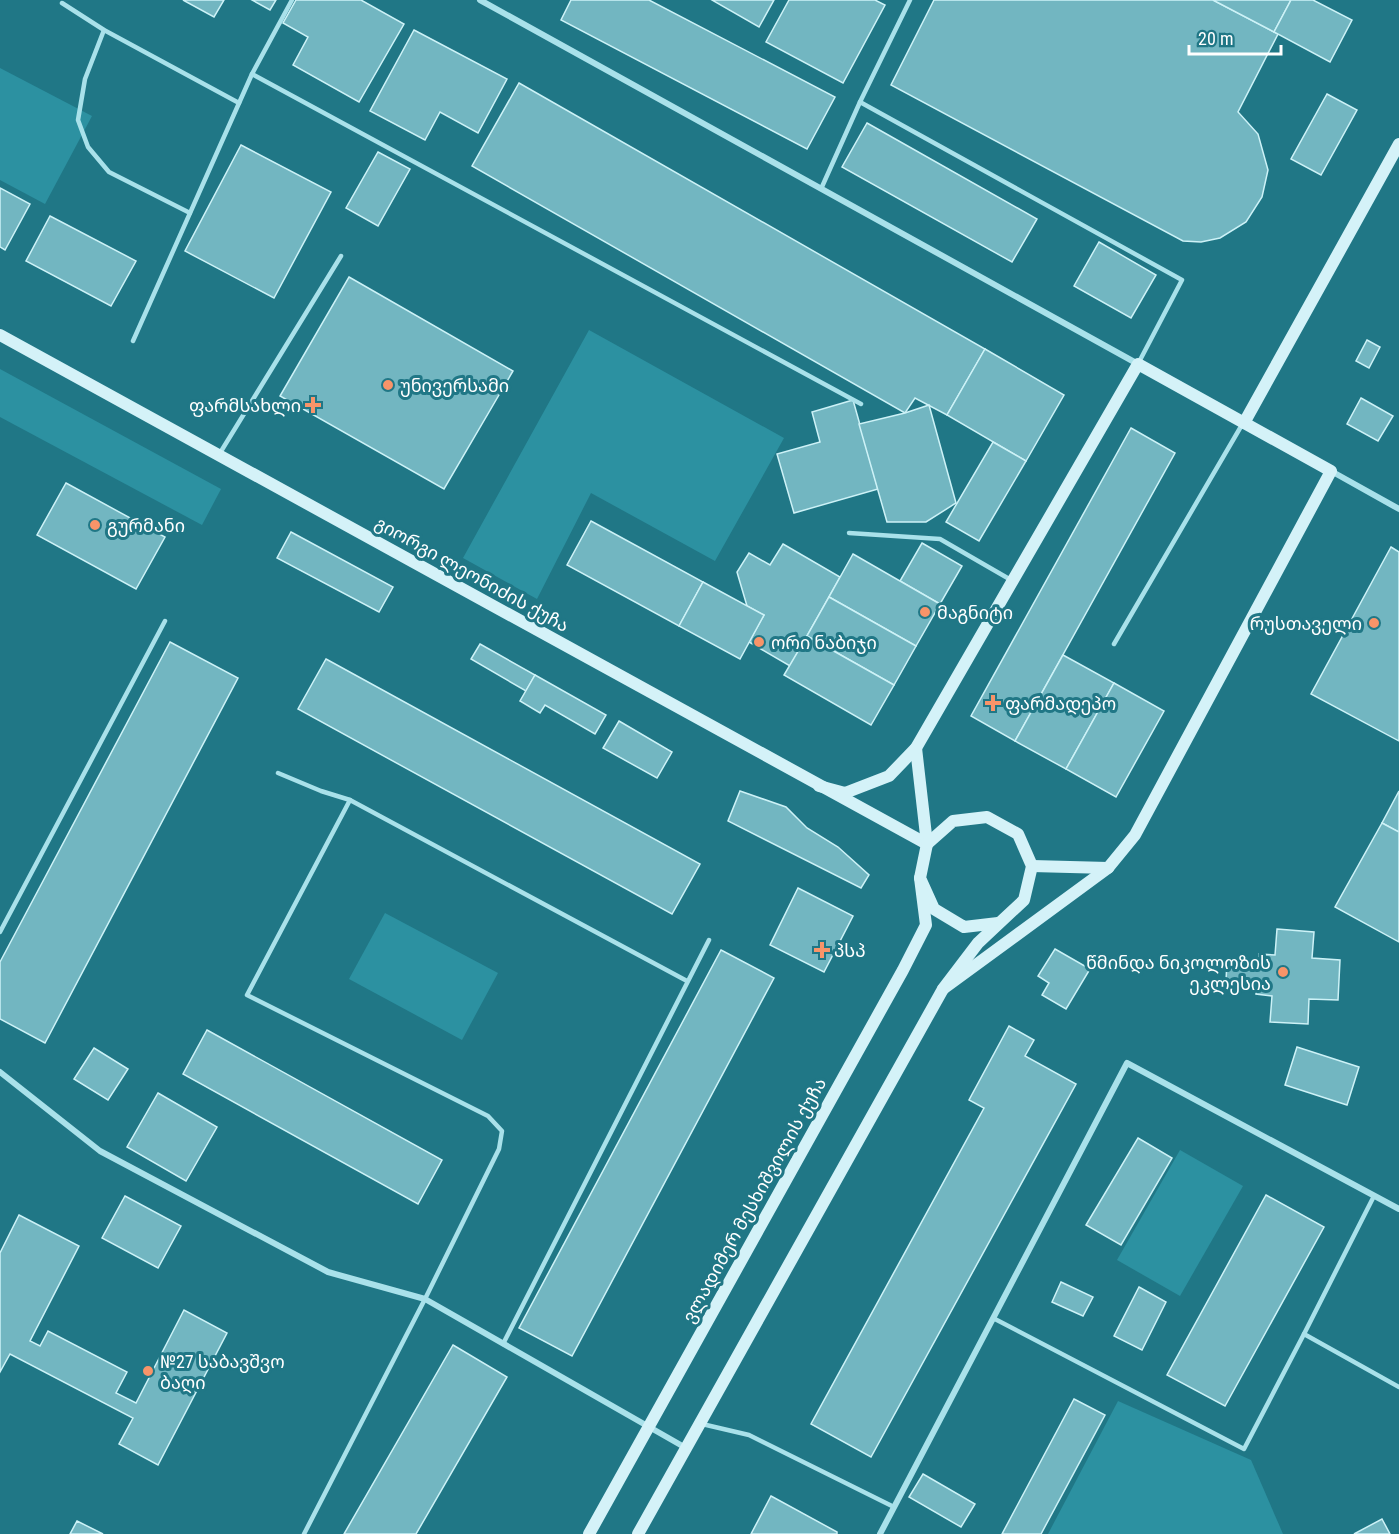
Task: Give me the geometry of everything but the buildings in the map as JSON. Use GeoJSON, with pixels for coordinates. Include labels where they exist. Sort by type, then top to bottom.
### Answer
{"type":"FeatureCollection","features":[{"type":"Feature","properties":{"kind":"street"},"geometry":{"type":"LineString","coordinates":[[480,0],[1399,509]]}},
{"type":"Feature","properties":{"kind":"street"},"geometry":{"type":"LineString","coordinates":[[1244,423],[1395,161],[1399,144]]}},
{"type":"Feature","properties":{"kind":"street","name":"გიორგი ლეონიძის ქუჩა"},"geometry":{"type":"LineString","coordinates":[[0,335],[927,844]]}},
{"type":"Feature","properties":{"kind":"street"},"geometry":{"type":"LineString","coordinates":[[819,786],[845,793],[889,776],[916,748],[1138,364]]}},
{"type":"Feature","properties":{"kind":"street"},"geometry":{"type":"LineString","coordinates":[[943,989],[1108,868],[1135,835],[1331,471]]}},
{"type":"Feature","properties":{"kind":"street"},"geometry":{"type":"LineString","coordinates":[[916,748],[927,844],[920,878],[934,909],[964,927],[998,923]]}},
{"type":"Feature","properties":{"kind":"street"},"geometry":{"type":"LineString","coordinates":[[638,1534],[943,989],[978,943],[1024,900],[1032,866],[1018,834],[987,817],[953,821],[927,844]]}},
{"type":"Feature","properties":{"kind":"street"},"geometry":{"type":"LineString","coordinates":[[1032,866],[1108,868]]}},
{"type":"Feature","properties":{"kind":"street","name":"ვლადიმერ მესხიშვილის ქუჩა"},"geometry":{"type":"LineString","coordinates":[[589,1534],[886,1002],[926,925],[920,878]]}},
{"type":"Feature","properties":{"kind":"street"},"geometry":{"type":"LineString","coordinates":[[880,1534],[1127,1064],[1399,1209]]}},
{"type":"Feature","properties":{"kind":"street"},"geometry":{"type":"LineString","coordinates":[[0,1072],[100,1151],[328,1272],[425,1299],[686,1448]]}},
{"type":"Feature","properties":{"kind":"lane"},"geometry":{"type":"LineString","coordinates":[[133,340],[252,74],[292,0]]}},
{"type":"Feature","properties":{"kind":"lane"},"geometry":{"type":"LineString","coordinates":[[821,189],[910,0]]}},
{"type":"Feature","properties":{"kind":"lane"},"geometry":{"type":"LineString","coordinates":[[62,3],[104,30],[239,103]]}},
{"type":"Feature","properties":{"kind":"lane"},"geometry":{"type":"LineString","coordinates":[[104,30],[85,79],[78,120],[88,147],[109,172],[190,213]]}},
{"type":"Feature","properties":{"kind":"lane"},"geometry":{"type":"LineString","coordinates":[[252,74],[861,404]]}},
{"type":"Feature","properties":{"kind":"lane"},"geometry":{"type":"LineString","coordinates":[[860,102],[1182,280],[1138,364]]}},
{"type":"Feature","properties":{"kind":"lane"},"geometry":{"type":"LineString","coordinates":[[219,455],[341,256]]}},
{"type":"Feature","properties":{"kind":"lane"},"geometry":{"type":"LineString","coordinates":[[1114,644],[1244,423]]}},
{"type":"Feature","properties":{"kind":"lane"},"geometry":{"type":"LineString","coordinates":[[849,532],[940,539],[1013,581]]}},
{"type":"Feature","properties":{"kind":"lane"},"geometry":{"type":"LineString","coordinates":[[0,932],[165,621]]}},
{"type":"Feature","properties":{"kind":"lane"},"geometry":{"type":"LineString","coordinates":[[278,773],[350,800],[687,981]]}},
{"type":"Feature","properties":{"kind":"lane"},"geometry":{"type":"LineString","coordinates":[[304,1534],[499,1149],[502,1131],[488,1116],[247,995],[350,800]]}},
{"type":"Feature","properties":{"kind":"lane"},"geometry":{"type":"LineString","coordinates":[[503,1344],[709,940]]}},
{"type":"Feature","properties":{"kind":"lane"},"geometry":{"type":"LineString","coordinates":[[993,1318],[1244,1449],[1374,1196]]}},
{"type":"Feature","properties":{"kind":"lane"},"geometry":{"type":"LineString","coordinates":[[1304,1334],[1399,1387]]}},
{"type":"Feature","properties":{"kind":"lane"},"geometry":{"type":"LineString","coordinates":[[700,1423],[749,1435],[894,1508]]}},
{"type":"Feature","properties":{"kind":"shaded area"},"geometry":{"type":"Polygon","coordinates":[[[0,68],[92,116],[45,204],[0,180],[0,68]]]}},
{"type":"Feature","properties":{"kind":"shaded area"},"geometry":{"type":"Polygon","coordinates":[[[589,330],[784,438],[715,561],[591,493],[537,599],[463,558],[589,330]]]}},
{"type":"Feature","properties":{"kind":"shaded area"},"geometry":{"type":"Polygon","coordinates":[[[0,369],[221,489],[202,525],[0,417],[0,369]]]}},
{"type":"Feature","properties":{"kind":"shaded area"},"geometry":{"type":"Polygon","coordinates":[[[385,913],[498,973],[462,1040],[349,979],[385,913]]]}},
{"type":"Feature","properties":{"kind":"shaded area"},"geometry":{"type":"Polygon","coordinates":[[[1180,1150],[1243,1186],[1180,1296],[1117,1260],[1180,1150]]]}},
{"type":"Feature","properties":{"kind":"shaded area"},"geometry":{"type":"Polygon","coordinates":[[[1118,1401],[1251,1460],[1283,1534],[1048,1534],[1118,1401]]]}},
{"type":"Feature","properties":{"kind":"place","name":"უნივერსამი"},"geometry":{"type":"Point","coordinates":[388,385]}},
{"type":"Feature","properties":{"kind":"place","name":"ფარმსახლი"},"geometry":{"type":"Point","coordinates":[313,405]}},
{"type":"Feature","properties":{"kind":"place","name":"გურმანი"},"geometry":{"type":"Point","coordinates":[95,525]}},
{"type":"Feature","properties":{"kind":"place","name":"მაგნიტი"},"geometry":{"type":"Point","coordinates":[925,612]}},
{"type":"Feature","properties":{"kind":"place","name":"რუსთაველი"},"geometry":{"type":"Point","coordinates":[1374,623]}},
{"type":"Feature","properties":{"kind":"place","name":"ორი ნაბიჯი"},"geometry":{"type":"Point","coordinates":[759,642]}},
{"type":"Feature","properties":{"kind":"place","name":"ფარმადეპო"},"geometry":{"type":"Point","coordinates":[993,703]}},
{"type":"Feature","properties":{"kind":"place","name":"პსპ"},"geometry":{"type":"Point","coordinates":[822,950]}},
{"type":"Feature","properties":{"kind":"place","name":"წმინდა ნიკოლოზის ეკლესია"},"geometry":{"type":"Point","coordinates":[1283,972]}},
{"type":"Feature","properties":{"kind":"place","name":"№27 საბავშვო ბაღი"},"geometry":{"type":"Point","coordinates":[148,1371]}}]}
